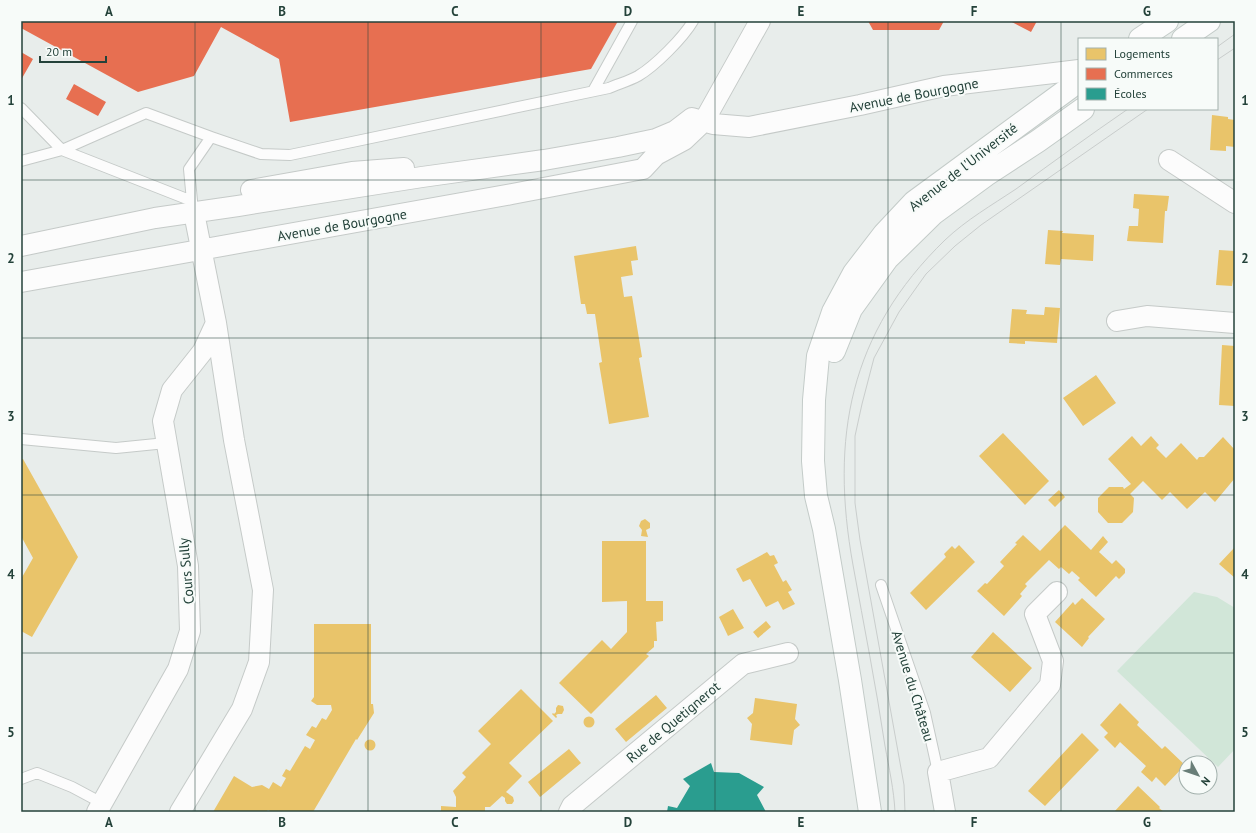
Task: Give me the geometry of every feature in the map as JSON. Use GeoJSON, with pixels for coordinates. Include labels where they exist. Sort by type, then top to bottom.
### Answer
{"type":"FeatureCollection","features":[{"type":"Feature","properties":{"kind":"main road"},"geometry":{"type":"LineString","coordinates":[[1142,38],[1167,21]]}},
{"type":"Feature","properties":{"kind":"main road"},"geometry":{"type":"LineString","coordinates":[[1184,38],[1209,21]]}},
{"type":"Feature","properties":{"kind":"main road","name":"Avenue de l'Université"},"geometry":{"type":"LineString","coordinates":[[814,400],[818,356],[833,312],[854,273],[884,234],[914,202],[1078,82]]}},
{"type":"Feature","properties":{"kind":"main road","name":"Avenue de l'Université"},"geometry":{"type":"LineString","coordinates":[[814,400],[851,309],[887,259],[934,213],[986,175],[1082,110]]}},
{"type":"Feature","properties":{"kind":"main road"},"geometry":{"type":"LineString","coordinates":[[814,400],[814,461],[816,496],[824,529],[850,680],[870,812]]}},
{"type":"Feature","properties":{"kind":"street","name":"Avenue de Bourgogne"},"geometry":{"type":"LineString","coordinates":[[21,282],[200,244],[243,233],[656,155],[684,140],[698,120],[718,97],[760,21]]}},
{"type":"Feature","properties":{"kind":"street","name":"Avenue de Bourgogne"},"geometry":{"type":"LineString","coordinates":[[21,236],[109,217],[544,160],[656,139],[698,120],[713,124],[749,127],[860,105],[944,86],[1078,70]]}},
{"type":"Feature","properties":{"kind":"street"},"geometry":{"type":"LineString","coordinates":[[1169,160],[1235,203]]}},
{"type":"Feature","properties":{"kind":"street","name":"Avenue de Bourgogne"},"geometry":{"type":"LineString","coordinates":[[21,246],[155,218],[193,207]]}},
{"type":"Feature","properties":{"kind":"street"},"geometry":{"type":"LineString","coordinates":[[180,812],[242,709],[259,662],[263,590],[234,440],[216,323],[193,207]]}},
{"type":"Feature","properties":{"kind":"street","name":"Avenue de Bourgogne"},"geometry":{"type":"LineString","coordinates":[[21,269],[200,244]]}},
{"type":"Feature","properties":{"kind":"street"},"geometry":{"type":"LineString","coordinates":[[1117,321],[1147,316],[1235,323]]}},
{"type":"Feature","properties":{"kind":"street","name":"Cours Sully"},"geometry":{"type":"LineString","coordinates":[[100,808],[178,669],[190,631],[188,566],[163,421],[172,390],[203,351],[216,323]]}},
{"type":"Feature","properties":{"kind":"street"},"geometry":{"type":"LineString","coordinates":[[938,772],[989,758],[1050,685],[1053,661],[1035,614],[1057,592]]}},
{"type":"Feature","properties":{"kind":"street","name":"Rue de Quetignerot"},"geometry":{"type":"LineString","coordinates":[[569,812],[572,806],[743,664],[788,653]]}},
{"type":"Feature","properties":{"kind":"street","name":"Avenue du Château"},"geometry":{"type":"LineString","coordinates":[[938,772],[945,812]]}},
{"type":"Feature","properties":{"kind":"lane"},"geometry":{"type":"LineString","coordinates":[[593,91],[632,21]]}},
{"type":"Feature","properties":{"kind":"lane"},"geometry":{"type":"LineString","coordinates":[[21,161],[62,150],[146,113],[261,154],[290,155],[609,88],[638,76],[664,55],[688,30],[693,21]]}},
{"type":"Feature","properties":{"kind":"lane"},"geometry":{"type":"LineString","coordinates":[[21,108],[62,150],[193,207],[190,169],[211,137]]}},
{"type":"Feature","properties":{"kind":"lane"},"geometry":{"type":"LineString","coordinates":[[21,439],[116,448],[166,443]]}},
{"type":"Feature","properties":{"kind":"lane","name":"Avenue du Château"},"geometry":{"type":"LineString","coordinates":[[881,585],[925,713],[938,772]]}},
{"type":"Feature","properties":{"kind":"lane"},"geometry":{"type":"LineString","coordinates":[[21,779],[37,773],[72,787],[100,808]]}},
{"type":"Feature","properties":{"kind":"green space"},"geometry":{"type":"Polygon","coordinates":[[[1194,592],[1217,597],[1235,608],[1235,749],[1218,767],[1218,755],[1205,755],[1117,671],[1194,592]]]}},
{"type":"Feature","properties":{"kind":"building: Logements"},"geometry":{"type":"Polygon","coordinates":[[[1212,115],[1228,117],[1228,119],[1235,120],[1235,147],[1226,146],[1226,151],[1210,150],[1212,115]]]}},
{"type":"Feature","properties":{"kind":"building: Logements"},"geometry":{"type":"Polygon","coordinates":[[[1134,194],[1169,196],[1167,211],[1165,211],[1163,243],[1127,241],[1129,226],[1138,226],[1139,209],[1133,208],[1134,194]]]}},
{"type":"Feature","properties":{"kind":"building: Logements"},"geometry":{"type":"Polygon","coordinates":[[[1048,230],[1063,231],[1062,233],[1094,235],[1093,261],[1061,259],[1060,265],[1045,264],[1048,230]]]}},
{"type":"Feature","properties":{"kind":"building: Logements"},"geometry":{"type":"Polygon","coordinates":[[[636,246],[638,260],[631,261],[633,275],[621,277],[624,297],[632,296],[642,357],[639,358],[649,417],[609,424],[599,363],[602,362],[595,314],[587,314],[585,304],[581,304],[574,256],[636,246]]]}},
{"type":"Feature","properties":{"kind":"building: Logements"},"geometry":{"type":"Polygon","coordinates":[[[1219,250],[1235,251],[1235,280],[1233,280],[1232,286],[1216,285],[1219,250]]]}},
{"type":"Feature","properties":{"kind":"building: Logements"},"geometry":{"type":"Polygon","coordinates":[[[1045,307],[1060,308],[1057,343],[1025,341],[1025,344],[1009,343],[1012,309],[1027,310],[1026,314],[1044,315],[1045,307]]]}},
{"type":"Feature","properties":{"kind":"building: Logements"},"geometry":{"type":"Polygon","coordinates":[[[1222,345],[1235,346],[1235,406],[1219,405],[1222,345]]]}},
{"type":"Feature","properties":{"kind":"building: Logements"},"geometry":{"type":"Polygon","coordinates":[[[1096,375],[1116,403],[1083,426],[1063,398],[1096,375]]]}},
{"type":"Feature","properties":{"kind":"building: Logements"},"geometry":{"type":"Polygon","coordinates":[[[1003,433],[1049,481],[1025,505],[979,456],[1003,433]]]}},
{"type":"Feature","properties":{"kind":"building: Logements"},"geometry":{"type":"Polygon","coordinates":[[[1132,436],[1141,446],[1151,436],[1159,445],[1156,448],[1166,458],[1181,443],[1197,460],[1199,457],[1204,457],[1223,437],[1235,450],[1235,478],[1215,502],[1205,492],[1187,509],[1170,492],[1162,500],[1143,481],[1130,494],[1134,498],[1133,512],[1122,523],[1108,523],[1098,512],[1098,498],[1109,487],[1123,487],[1124,489],[1131,484],[1108,459],[1132,436]]]}},
{"type":"Feature","properties":{"kind":"building: Logements"},"geometry":{"type":"Polygon","coordinates":[[[21,459],[23,459],[78,557],[32,637],[21,631],[21,579],[33,558],[21,536],[21,459]]]}},
{"type":"Feature","properties":{"kind":"building: Logements"},"geometry":{"type":"Polygon","coordinates":[[[1059,490],[1065,497],[1055,507],[1048,500],[1059,490]]]}},
{"type":"Feature","properties":{"kind":"building: Logements"},"geometry":{"type":"Polygon","coordinates":[[[645,519],[650,523],[650,528],[646,530],[648,537],[641,536],[642,530],[639,526],[641,521],[645,519]]]}},
{"type":"Feature","properties":{"kind":"building: Logements"},"geometry":{"type":"Polygon","coordinates":[[[1065,525],[1091,550],[1103,536],[1108,542],[1099,552],[1112,564],[1116,560],[1125,569],[1125,573],[1119,579],[1116,576],[1096,597],[1078,580],[1080,578],[1072,571],[1069,574],[1061,567],[1059,569],[1049,560],[1025,584],[1027,586],[1020,594],[1022,596],[1004,616],[977,591],[985,583],[987,584],[1004,566],[1000,562],[1017,544],[1015,543],[1023,535],[1040,551],[1065,525]]]}},
{"type":"Feature","properties":{"kind":"building: Logements"},"geometry":{"type":"Polygon","coordinates":[[[602,541],[646,541],[646,601],[663,601],[663,621],[656,622],[657,641],[654,641],[654,647],[646,654],[649,656],[591,714],[559,683],[602,640],[611,649],[627,632],[627,601],[602,602],[602,541]]]}},
{"type":"Feature","properties":{"kind":"building: Logements"},"geometry":{"type":"Polygon","coordinates":[[[959,545],[975,562],[926,610],[910,593],[946,557],[944,554],[952,546],[955,549],[959,545]]]}},
{"type":"Feature","properties":{"kind":"building: Logements"},"geometry":{"type":"Polygon","coordinates":[[[1235,547],[1235,578],[1219,564],[1235,547]]]}},
{"type":"Feature","properties":{"kind":"building: Logements"},"geometry":{"type":"Polygon","coordinates":[[[767,552],[770,556],[774,555],[778,563],[774,565],[783,582],[786,580],[792,590],[788,592],[795,604],[783,610],[778,601],[766,607],[750,579],[743,582],[736,569],[767,552]]]}},
{"type":"Feature","properties":{"kind":"building: Logements"},"geometry":{"type":"Polygon","coordinates":[[[1082,598],[1105,619],[1088,637],[1089,638],[1082,647],[1055,622],[1073,602],[1075,605],[1082,598]]]}},
{"type":"Feature","properties":{"kind":"building: Logements"},"geometry":{"type":"Polygon","coordinates":[[[733,609],[744,628],[728,636],[719,617],[733,609]]]}},
{"type":"Feature","properties":{"kind":"building: Logements"},"geometry":{"type":"Polygon","coordinates":[[[766,621],[771,627],[758,638],[753,632],[766,621]]]}},
{"type":"Feature","properties":{"kind":"building: Logements"},"geometry":{"type":"Polygon","coordinates":[[[314,624],[371,624],[371,704],[373,704],[374,713],[357,740],[356,739],[313,812],[272,812],[268,810],[266,812],[213,812],[234,776],[252,787],[262,785],[269,789],[273,782],[281,787],[286,778],[282,776],[286,769],[290,771],[305,746],[310,749],[315,740],[306,735],[312,726],[316,728],[322,718],[326,720],[332,710],[331,705],[317,705],[311,701],[314,697],[314,624]]]}},
{"type":"Feature","properties":{"kind":"building: Logements"},"geometry":{"type":"Polygon","coordinates":[[[993,632],[1032,668],[1010,692],[971,657],[993,632]]]}},
{"type":"Feature","properties":{"kind":"building: Logements"},"geometry":{"type":"Polygon","coordinates":[[[521,689],[553,721],[509,763],[522,776],[506,792],[513,797],[514,801],[512,804],[507,804],[505,798],[502,796],[490,807],[485,807],[485,812],[441,812],[441,806],[456,807],[456,797],[453,791],[466,777],[462,773],[491,744],[478,731],[521,689]]]}},
{"type":"Feature","properties":{"kind":"building: Logements"},"geometry":{"type":"Polygon","coordinates":[[[656,695],[667,708],[626,742],[615,729],[656,695]]]}},
{"type":"Feature","properties":{"kind":"building: Logements"},"geometry":{"type":"Polygon","coordinates":[[[755,698],[797,704],[795,719],[800,725],[794,730],[792,745],[750,740],[752,724],[747,718],[753,713],[755,698]]]}},
{"type":"Feature","properties":{"kind":"building: Logements"},"geometry":{"type":"Polygon","coordinates":[[[1120,703],[1139,722],[1137,725],[1162,749],[1165,746],[1178,758],[1178,772],[1165,786],[1156,777],[1152,782],[1141,772],[1146,766],[1120,742],[1115,748],[1104,737],[1108,733],[1100,725],[1120,703]]]}},
{"type":"Feature","properties":{"kind":"building: Logements"},"geometry":{"type":"Polygon","coordinates":[[[558,705],[563,706],[564,710],[562,714],[556,715],[556,718],[552,714],[556,712],[558,705]]]}},
{"type":"Feature","properties":{"kind":"building: Logements"},"geometry":{"type":"Polygon","coordinates":[[[587,717],[591,717],[593,718],[593,726],[587,727],[584,724],[584,720],[587,717]]]}},
{"type":"Feature","properties":{"kind":"building: Logements"},"geometry":{"type":"Polygon","coordinates":[[[1082,733],[1099,750],[1045,806],[1028,791],[1082,733]]]}},
{"type":"Feature","properties":{"kind":"building: Logements"},"geometry":{"type":"Polygon","coordinates":[[[368,740],[372,740],[374,741],[374,749],[368,750],[365,747],[365,743],[368,740]]]}},
{"type":"Feature","properties":{"kind":"building: Logements"},"geometry":{"type":"Polygon","coordinates":[[[569,749],[581,763],[540,797],[528,782],[569,749]]]}},
{"type":"Feature","properties":{"kind":"building: Logements"},"geometry":{"type":"Polygon","coordinates":[[[1138,786],[1160,807],[1159,808],[1164,812],[1114,812],[1138,786]]]}},
{"type":"Feature","properties":{"kind":"building: Commerces"},"geometry":{"type":"Polygon","coordinates":[[[21,21],[618,21],[591,69],[290,122],[279,59],[221,27],[194,76],[138,92],[21,28],[21,21]]]}},
{"type":"Feature","properties":{"kind":"building: Commerces"},"geometry":{"type":"Polygon","coordinates":[[[868,21],[944,21],[939,30],[873,30],[868,21]]]}},
{"type":"Feature","properties":{"kind":"building: Commerces"},"geometry":{"type":"Polygon","coordinates":[[[1010,21],[1037,21],[1031,32],[1010,21]]]}},
{"type":"Feature","properties":{"kind":"building: Commerces"},"geometry":{"type":"Polygon","coordinates":[[[21,52],[33,59],[21,80],[21,52]]]}},
{"type":"Feature","properties":{"kind":"building: Commerces"},"geometry":{"type":"Polygon","coordinates":[[[74,84],[106,102],[98,116],[66,99],[74,84]]]}},
{"type":"Feature","properties":{"kind":"building: Écoles"},"geometry":{"type":"Polygon","coordinates":[[[711,763],[714,772],[739,773],[764,787],[757,795],[766,812],[667,812],[668,806],[677,808],[690,786],[683,779],[711,763]]]}},
{"type":"Feature","properties":{"kind":"tram line"},"geometry":{"type":"LineString","coordinates":[[1218,46],[1235,34]]}},
{"type":"Feature","properties":{"kind":"tram line"},"geometry":{"type":"LineString","coordinates":[[1218,59],[1235,48]]}},
{"type":"Feature","properties":{"kind":"tram line"},"geometry":{"type":"LineString","coordinates":[[895,812],[894,796],[846,518],[844,474],[847,431],[854,390],[868,350],[887,312],[913,275],[945,240],[970,219],[1016,189],[1127,110]]}},
{"type":"Feature","properties":{"kind":"tram line"},"geometry":{"type":"LineString","coordinates":[[905,812],[904,785],[860,540],[855,503],[855,436],[874,358],[899,312],[926,274],[955,246],[981,225],[1147,110]]}}]}
